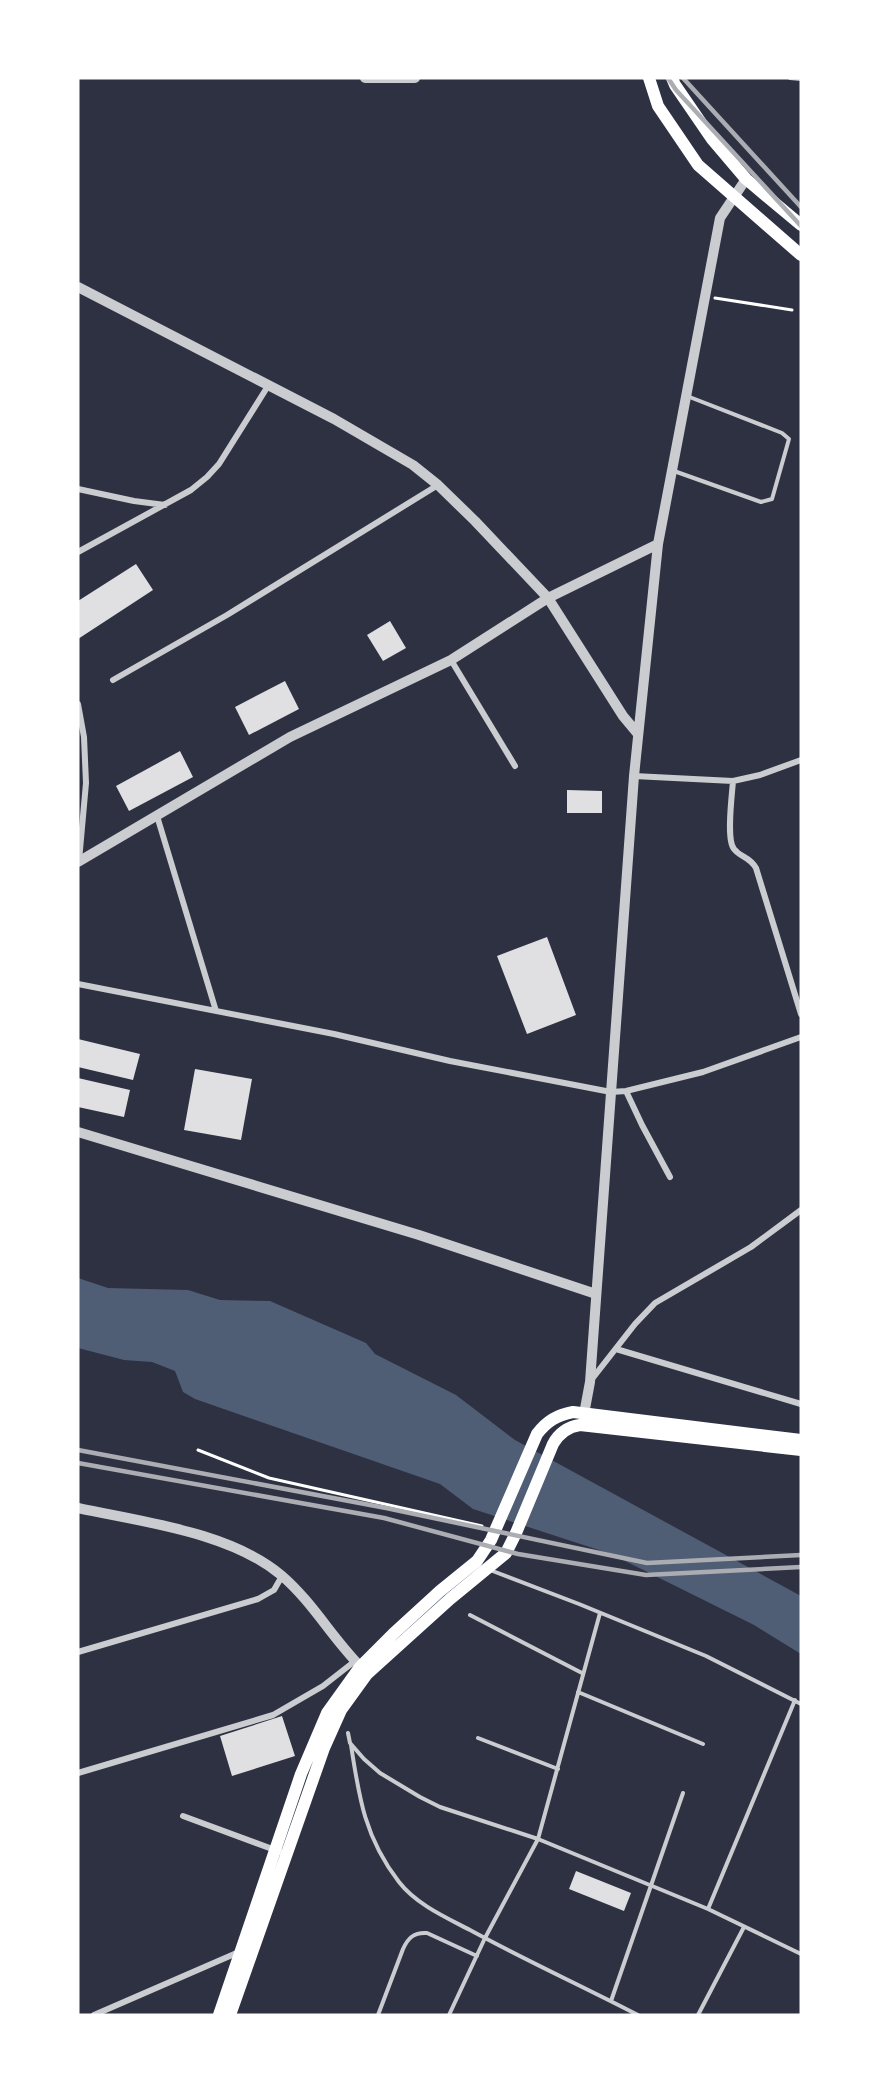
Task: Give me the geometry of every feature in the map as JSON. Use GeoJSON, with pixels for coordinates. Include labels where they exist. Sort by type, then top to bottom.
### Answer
{"type":"FeatureCollection","features":[{"type":"Feature","properties":{"kind":"main road"},"geometry":{"type":"LineString","coordinates":[[649,78],[658,106],[698,165],[801,255]]}},
{"type":"Feature","properties":{"kind":"main road"},"geometry":{"type":"LineString","coordinates":[[672,78],[712,139],[746,179],[801,225]]}},
{"type":"Feature","properties":{"kind":"main road"},"geometry":{"type":"LineString","coordinates":[[219,2015],[247,1950],[281,1852],[324,1748],[361,1667],[420,1609],[477,1561],[491,1540],[537,1434],[544,1425],[562,1414],[573,1412],[801,1440]]}},
{"type":"Feature","properties":{"kind":"main road"},"geometry":{"type":"LineString","coordinates":[[361,1667],[431,1617],[506,1553],[553,1444],[564,1431],[580,1425],[801,1450]]}},
{"type":"Feature","properties":{"kind":"main road"},"geometry":{"type":"LineString","coordinates":[[420,1609],[431,1617]]}},
{"type":"Feature","properties":{"kind":"main road"},"geometry":{"type":"LineString","coordinates":[[230,2015],[247,1950]]}},
{"type":"Feature","properties":{"kind":"street"},"geometry":{"type":"LineString","coordinates":[[365,78],[415,78]]}},
{"type":"Feature","properties":{"kind":"street"},"geometry":{"type":"LineString","coordinates":[[584,1414],[590,1382],[634,776],[657,544],[720,218],[746,179]]}},
{"type":"Feature","properties":{"kind":"street"},"geometry":{"type":"LineString","coordinates":[[78,287],[334,419],[413,465],[438,485],[548,598],[623,716],[638,734]]}},
{"type":"Feature","properties":{"kind":"street"},"geometry":{"type":"LineString","coordinates":[[78,552],[165,505],[207,477],[219,464],[268,386]]}},
{"type":"Feature","properties":{"kind":"street"},"geometry":{"type":"LineString","coordinates":[[113,680],[227,615],[438,485]]}},
{"type":"Feature","properties":{"kind":"street"},"geometry":{"type":"LineString","coordinates":[[78,489],[122,499],[165,505]]}},
{"type":"Feature","properties":{"kind":"street"},"geometry":{"type":"LineString","coordinates":[[78,862],[290,737],[451,660],[548,598],[657,544]]}},
{"type":"Feature","properties":{"kind":"street"},"geometry":{"type":"LineString","coordinates":[[451,660],[515,766]]}},
{"type":"Feature","properties":{"kind":"street"},"geometry":{"type":"LineString","coordinates":[[78,704],[84,737],[86,783],[78,862]]}},
{"type":"Feature","properties":{"kind":"street"},"geometry":{"type":"LineString","coordinates":[[634,776],[733,781],[760,775],[801,760]]}},
{"type":"Feature","properties":{"kind":"street"},"geometry":{"type":"LineString","coordinates":[[733,781],[731,845],[737,852],[750,859],[756,868],[801,1014]]}},
{"type":"Feature","properties":{"kind":"street"},"geometry":{"type":"LineString","coordinates":[[156,816],[216,1011]]}},
{"type":"Feature","properties":{"kind":"street"},"geometry":{"type":"LineString","coordinates":[[78,984],[334,1034],[450,1061],[611,1092],[626,1091],[703,1072],[801,1037]]}},
{"type":"Feature","properties":{"kind":"street"},"geometry":{"type":"LineString","coordinates":[[626,1091],[670,1177]]}},
{"type":"Feature","properties":{"kind":"street"},"geometry":{"type":"LineString","coordinates":[[78,1132],[419,1235],[596,1294]]}},
{"type":"Feature","properties":{"kind":"street"},"geometry":{"type":"LineString","coordinates":[[590,1382],[655,1303],[751,1247],[801,1210]]}},
{"type":"Feature","properties":{"kind":"street"},"geometry":{"type":"LineString","coordinates":[[616,1349],[801,1404]]}},
{"type":"Feature","properties":{"kind":"street"},"geometry":{"type":"LineString","coordinates":[[78,1508],[198,1534],[236,1548],[269,1566],[282,1576],[361,1667],[273,1715],[78,1773]]}},
{"type":"Feature","properties":{"kind":"street"},"geometry":{"type":"LineString","coordinates":[[78,1652],[258,1599],[274,1590],[282,1576]]}},
{"type":"Feature","properties":{"kind":"street"},"geometry":{"type":"LineString","coordinates":[[183,1815],[281,1852]]}},
{"type":"Feature","properties":{"kind":"street"},"geometry":{"type":"LineString","coordinates":[[94,2015],[247,1950]]}},
{"type":"Feature","properties":{"kind":"lane"},"geometry":{"type":"LineString","coordinates":[[790,78],[801,79]]}},
{"type":"Feature","properties":{"kind":"lane"},"geometry":{"type":"LineString","coordinates":[[672,470],[761,502],[772,499],[789,439],[782,432],[686,396]]}},
{"type":"Feature","properties":{"kind":"lane"},"geometry":{"type":"LineString","coordinates":[[488,1569],[706,1656],[801,1704]]}},
{"type":"Feature","properties":{"kind":"lane"},"geometry":{"type":"LineString","coordinates":[[449,2015],[485,1938],[538,1839],[600,1613]]}},
{"type":"Feature","properties":{"kind":"lane"},"geometry":{"type":"LineString","coordinates":[[470,1615],[582,1674]]}},
{"type":"Feature","properties":{"kind":"lane"},"geometry":{"type":"LineString","coordinates":[[578,1692],[704,1744]]}},
{"type":"Feature","properties":{"kind":"lane"},"geometry":{"type":"LineString","coordinates":[[708,1909],[795,1700]]}},
{"type":"Feature","properties":{"kind":"lane"},"geometry":{"type":"LineString","coordinates":[[348,1733],[364,1821],[400,1884],[429,1908],[638,2015]]}},
{"type":"Feature","properties":{"kind":"lane"},"geometry":{"type":"LineString","coordinates":[[478,1738],[558,1769]]}},
{"type":"Feature","properties":{"kind":"lane"},"geometry":{"type":"LineString","coordinates":[[350,1743],[380,1773],[440,1807],[538,1839],[708,1909],[801,1954]]}},
{"type":"Feature","properties":{"kind":"lane"},"geometry":{"type":"LineString","coordinates":[[611,2001],[683,1793]]}},
{"type":"Feature","properties":{"kind":"lane"},"geometry":{"type":"LineString","coordinates":[[698,2015],[744,1927]]}},
{"type":"Feature","properties":{"kind":"lane"},"geometry":{"type":"LineString","coordinates":[[378,2015],[403,1949],[407,1940],[413,1935],[420,1932],[427,1933],[477,1956]]}},
{"type":"Feature","properties":{"kind":"path"},"geometry":{"type":"LineString","coordinates":[[705,296],[792,310]]}},
{"type":"Feature","properties":{"kind":"path"},"geometry":{"type":"LineString","coordinates":[[198,1450],[269,1478],[497,1526]]}},
{"type":"Feature","properties":{"kind":"water"},"geometry":{"type":"Polygon","coordinates":[[[78,1278],[108,1288],[188,1290],[220,1300],[270,1301],[366,1343],[375,1354],[456,1395],[515,1440],[801,1596],[801,1654],[754,1625],[611,1554],[473,1509],[440,1484],[195,1399],[183,1392],[175,1371],[152,1362],[124,1360],[78,1348],[78,1278]]]}},
{"type":"Feature","properties":{"kind":"building"},"geometry":{"type":"Polygon","coordinates":[[[136,564],[153,590],[78,639],[78,601],[136,564]]]}},
{"type":"Feature","properties":{"kind":"building"},"geometry":{"type":"Polygon","coordinates":[[[390,621],[406,648],[383,661],[367,635],[390,621]]]}},
{"type":"Feature","properties":{"kind":"building"},"geometry":{"type":"Polygon","coordinates":[[[285,681],[299,709],[249,735],[235,707],[285,681]]]}},
{"type":"Feature","properties":{"kind":"building"},"geometry":{"type":"Polygon","coordinates":[[[180,751],[193,777],[129,811],[116,786],[180,751]]]}},
{"type":"Feature","properties":{"kind":"building"},"geometry":{"type":"Polygon","coordinates":[[[567,790],[602,791],[602,813],[567,813],[567,790]]]}},
{"type":"Feature","properties":{"kind":"building"},"geometry":{"type":"Polygon","coordinates":[[[547,937],[576,1015],[527,1034],[497,956],[547,937]]]}},
{"type":"Feature","properties":{"kind":"building"},"geometry":{"type":"Polygon","coordinates":[[[78,1039],[140,1054],[133,1080],[78,1067],[78,1039]]]}},
{"type":"Feature","properties":{"kind":"building"},"geometry":{"type":"Polygon","coordinates":[[[195,1069],[252,1079],[241,1140],[184,1130],[195,1069]]]}},
{"type":"Feature","properties":{"kind":"building"},"geometry":{"type":"Polygon","coordinates":[[[78,1078],[130,1090],[124,1117],[78,1107],[78,1078]]]}},
{"type":"Feature","properties":{"kind":"building"},"geometry":{"type":"Polygon","coordinates":[[[282,1716],[295,1756],[232,1776],[220,1736],[282,1716]]]}},
{"type":"Feature","properties":{"kind":"building"},"geometry":{"type":"Polygon","coordinates":[[[576,1871],[631,1893],[624,1911],[569,1889],[576,1871]]]}},
{"type":"Feature","properties":{"kind":"railway"},"geometry":{"type":"LineString","coordinates":[[668,78],[676,90],[801,226]]}},
{"type":"Feature","properties":{"kind":"railway"},"geometry":{"type":"LineString","coordinates":[[683,78],[801,207]]}},
{"type":"Feature","properties":{"kind":"railway"},"geometry":{"type":"LineString","coordinates":[[78,1450],[386,1508],[647,1563],[801,1555]]}},
{"type":"Feature","properties":{"kind":"railway"},"geometry":{"type":"LineString","coordinates":[[78,1463],[384,1518],[518,1554],[646,1575],[801,1567]]}}]}
